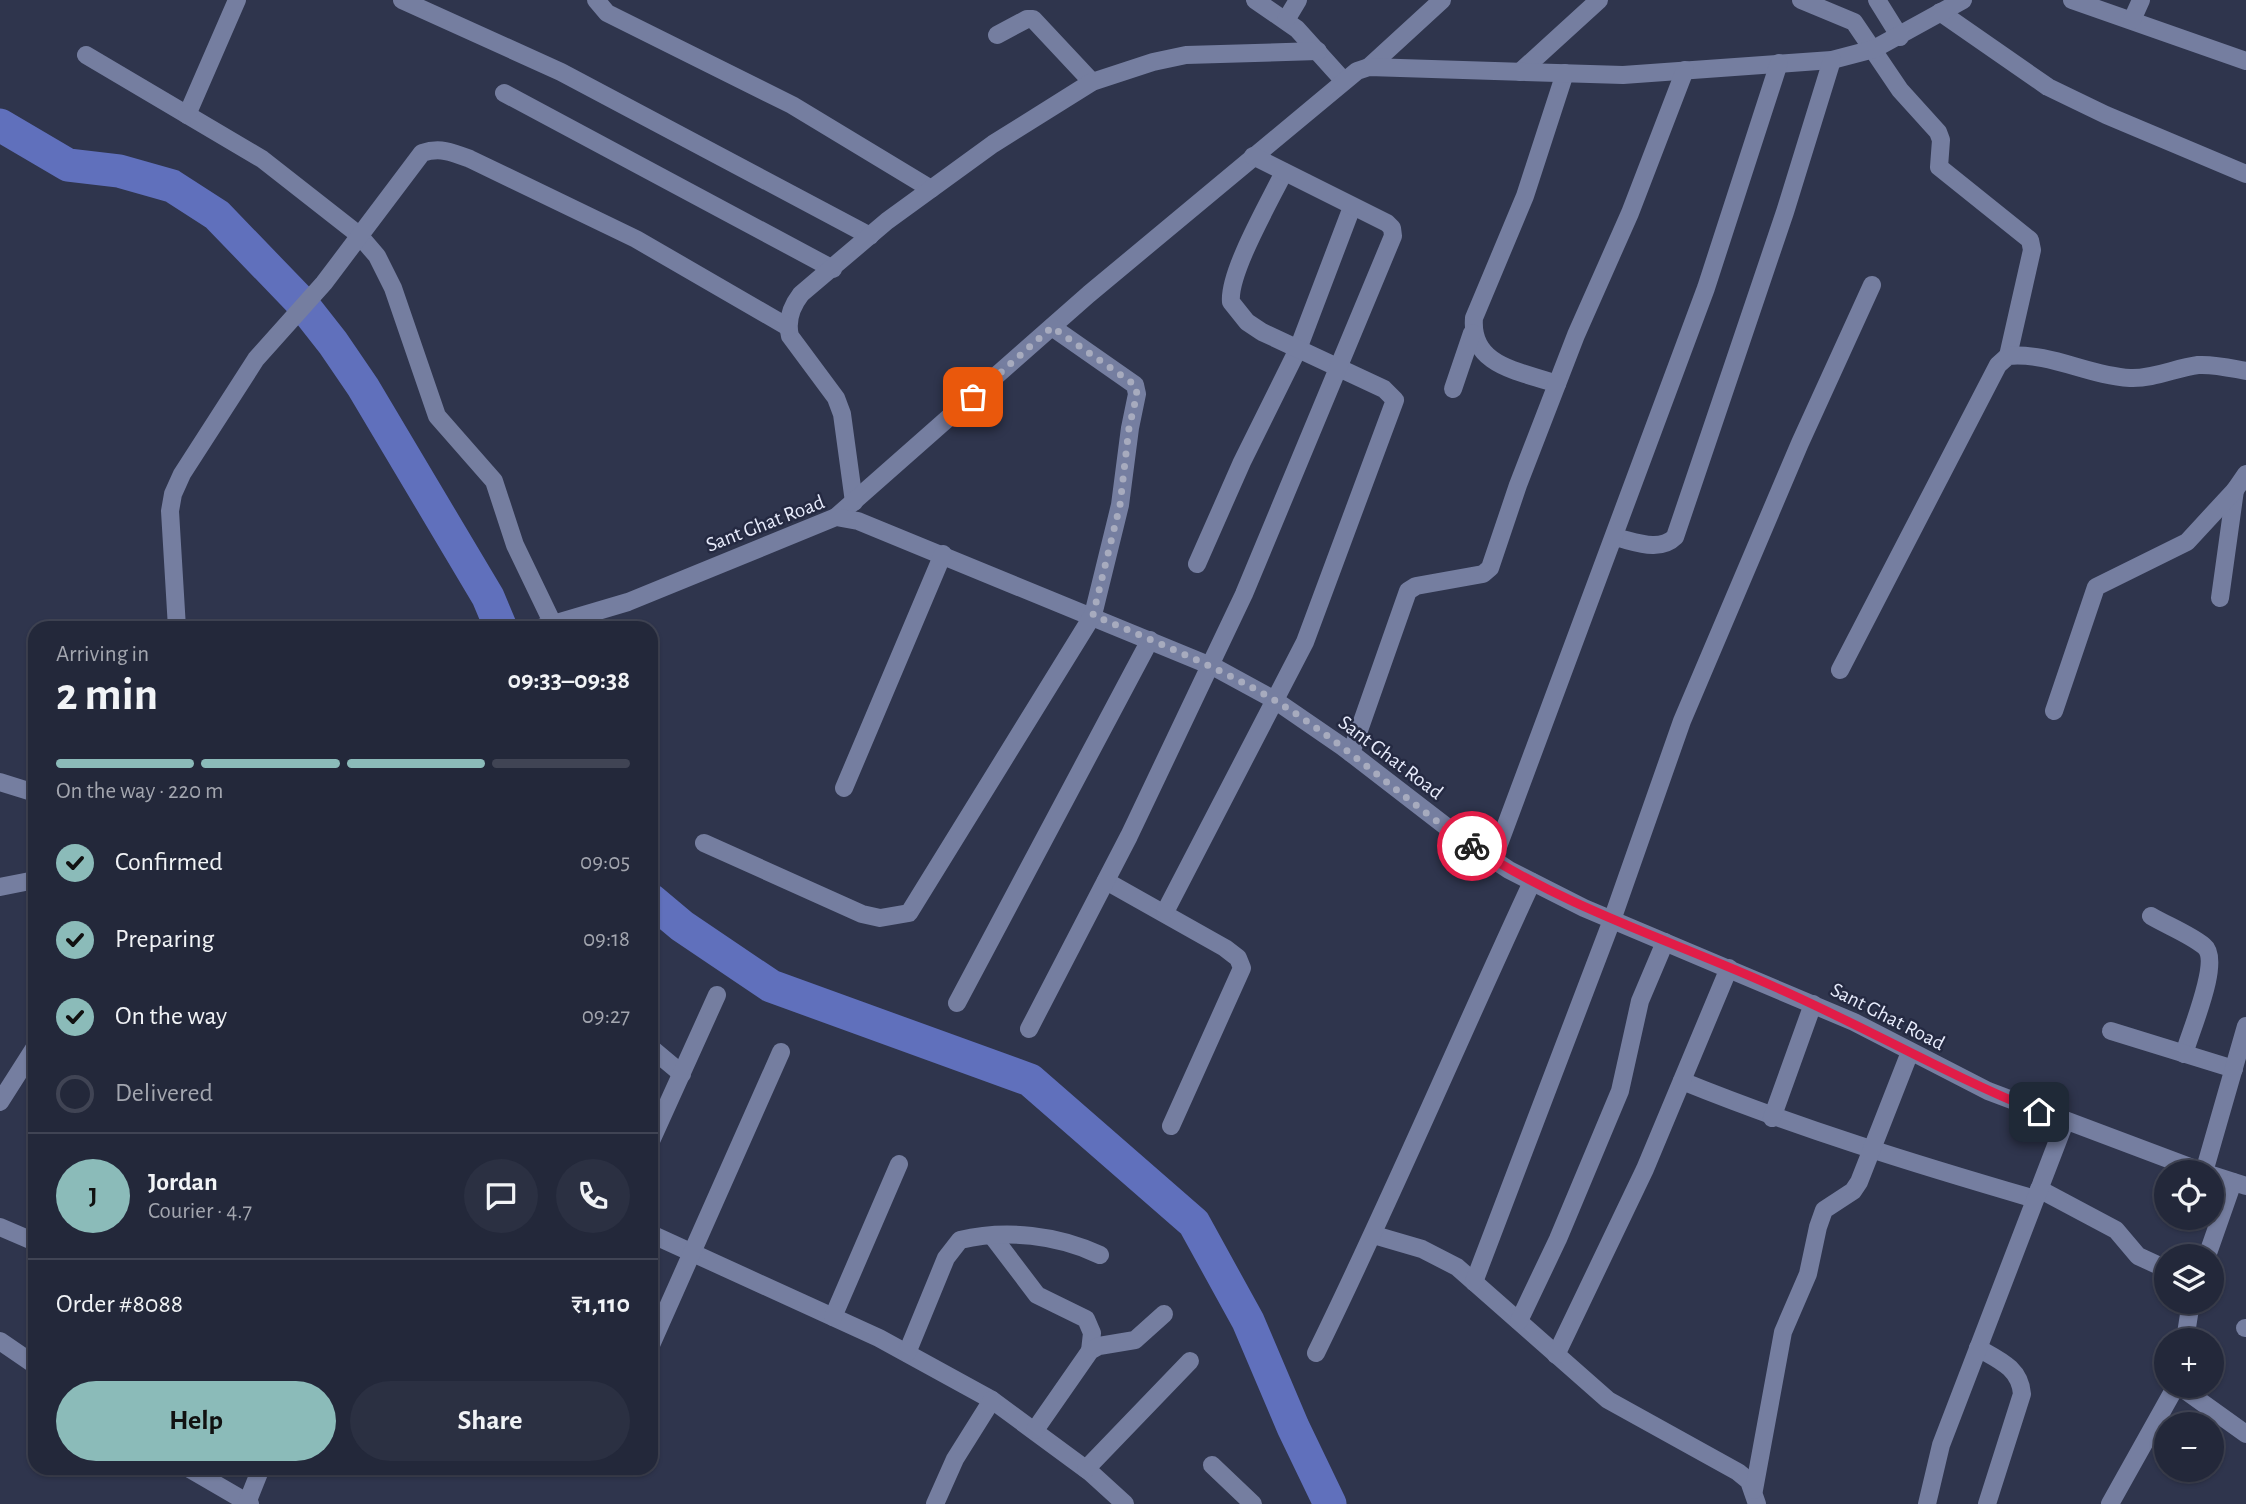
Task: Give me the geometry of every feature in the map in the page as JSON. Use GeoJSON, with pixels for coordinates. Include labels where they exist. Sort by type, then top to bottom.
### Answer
{"type":"FeatureCollection","features":[{"type":"Feature","properties":{"kind":"street"},"geometry":{"type":"LineString","coordinates":[[187,115],[237,0]]}},
{"type":"Feature","properties":{"kind":"street"},"geometry":{"type":"LineString","coordinates":[[402,0],[465,26],[572,78],[870,236]]}},
{"type":"Feature","properties":{"kind":"street"},"geometry":{"type":"LineString","coordinates":[[596,0],[607,13],[792,104],[931,189]]}},
{"type":"Feature","properties":{"kind":"street"},"geometry":{"type":"LineString","coordinates":[[1286,20],[1298,0]]}},
{"type":"Feature","properties":{"kind":"street"},"geometry":{"type":"LineString","coordinates":[[836,517],[1052,327],[1343,80],[1369,67],[1442,0]]}},
{"type":"Feature","properties":{"kind":"street"},"geometry":{"type":"LineString","coordinates":[[1520,72],[1599,0]]}},
{"type":"Feature","properties":{"kind":"street"},"geometry":{"type":"LineString","coordinates":[[1801,0],[1854,22],[1900,90],[1938,132],[1941,140],[1939,167],[2030,240],[2032,250],[2008,356],[1998,365],[1840,670]]}},
{"type":"Feature","properties":{"kind":"street"},"geometry":{"type":"LineString","coordinates":[[1877,0],[1899,37]]}},
{"type":"Feature","properties":{"kind":"street"},"geometry":{"type":"LineString","coordinates":[[2072,0],[2246,61]]}},
{"type":"Feature","properties":{"kind":"street"},"geometry":{"type":"LineString","coordinates":[[2132,20],[2141,0]]}},
{"type":"Feature","properties":{"kind":"street"},"geometry":{"type":"LineString","coordinates":[[1259,1],[1286,20],[1343,80]]}},
{"type":"Feature","properties":{"kind":"street"},"geometry":{"type":"LineString","coordinates":[[1369,67],[1623,75],[1832,60],[1874,49],[1899,37],[1949,5],[2048,87],[2106,115],[2246,174]]}},
{"type":"Feature","properties":{"kind":"street"},"geometry":{"type":"LineString","coordinates":[[997,35],[1027,19],[1033,19],[1092,82]]}},
{"type":"Feature","properties":{"kind":"street"},"geometry":{"type":"LineString","coordinates":[[854,502],[842,414],[836,398],[790,336],[788,327],[793,304],[801,294],[931,189],[993,144],[1092,82],[1153,62],[1186,55],[1318,51]]}},
{"type":"Feature","properties":{"kind":"street"},"geometry":{"type":"LineString","coordinates":[[86,55],[262,159],[359,235],[377,256],[393,288],[437,416],[494,481],[544,621]]}},
{"type":"Feature","properties":{"kind":"street"},"geometry":{"type":"LineString","coordinates":[[1614,537],[1656,546],[1667,545],[1675,537],[1777,237],[1832,60]]}},
{"type":"Feature","properties":{"kind":"street"},"geometry":{"type":"LineString","coordinates":[[1493,860],[1706,288],[1779,63]]}},
{"type":"Feature","properties":{"kind":"street"},"geometry":{"type":"LineString","coordinates":[[1351,753],[1408,591],[1416,586],[1483,574],[1490,568],[1557,384],[1630,213],[1685,70]]}},
{"type":"Feature","properties":{"kind":"street"},"geometry":{"type":"LineString","coordinates":[[1453,389],[1472,333],[1474,318],[1525,196],[1565,73]]}},
{"type":"Feature","properties":{"kind":"street"},"geometry":{"type":"LineString","coordinates":[[505,93],[833,270]]}},
{"type":"Feature","properties":{"kind":"street"},"geometry":{"type":"LineString","coordinates":[[177,621],[170,511],[173,494],[182,474],[256,359],[324,283],[422,153],[435,149],[448,150],[636,239],[788,327]]}},
{"type":"Feature","properties":{"kind":"street"},"geometry":{"type":"LineString","coordinates":[[1029,1029],[1106,881],[1211,666],[1244,594],[1393,236],[1392,228],[1387,223],[1253,156]]}},
{"type":"Feature","properties":{"kind":"street"},"geometry":{"type":"LineString","coordinates":[[1165,912],[1273,699],[1305,642],[1395,400],[1384,389],[1247,322],[1231,302],[1230,294],[1248,248],[1284,172]]}},
{"type":"Feature","properties":{"kind":"street"},"geometry":{"type":"LineString","coordinates":[[1197,564],[1242,462],[1298,349],[1352,207]]}},
{"type":"Feature","properties":{"kind":"street"},"geometry":{"type":"LineString","coordinates":[[1474,1282],[1612,920],[1682,721],[1800,443],[1872,285]]}},
{"type":"Feature","properties":{"kind":"street"},"geometry":{"type":"LineString","coordinates":[[704,843],[862,914],[880,918],[908,913],[1093,615],[1120,505],[1129,428],[1137,394],[1135,385],[1127,378],[1052,327]]}},
{"type":"Feature","properties":{"kind":"street"},"geometry":{"type":"LineString","coordinates":[[1472,333],[1476,345],[1494,361],[1557,384]]}},
{"type":"Feature","properties":{"kind":"street"},"geometry":{"type":"LineString","coordinates":[[2008,356],[2041,358],[2128,378],[2151,377],[2198,365],[2219,365],[2246,371]]}},
{"type":"Feature","properties":{"kind":"street"},"geometry":{"type":"LineString","coordinates":[[2054,711],[2096,587],[2187,542],[2235,490],[2246,474]]}},
{"type":"Feature","properties":{"kind":"street"},"geometry":{"type":"LineString","coordinates":[[2220,598],[2235,490]]}},
{"type":"Feature","properties":{"kind":"street","name":"Sant Ghat Road"},"geometry":{"type":"LineString","coordinates":[[562,621],[628,601],[836,517],[858,521],[1093,615],[1211,666],[1273,699],[1351,753],[1493,860],[1532,882],[1612,920],[1814,1004],[1988,1091],[2170,1160]]}},
{"type":"Feature","properties":{"kind":"street"},"geometry":{"type":"LineString","coordinates":[[844,788],[943,554]]}},
{"type":"Feature","properties":{"kind":"street"},"geometry":{"type":"LineString","coordinates":[[957,1003],[1150,640]]}},
{"type":"Feature","properties":{"kind":"street"},"geometry":{"type":"LineString","coordinates":[[0,782],[28,791]]}},
{"type":"Feature","properties":{"kind":"street"},"geometry":{"type":"LineString","coordinates":[[0,887],[28,881]]}},
{"type":"Feature","properties":{"kind":"street"},"geometry":{"type":"LineString","coordinates":[[1106,881],[1225,948],[1238,958],[1242,968],[1171,1126]]}},
{"type":"Feature","properties":{"kind":"street"},"geometry":{"type":"LineString","coordinates":[[1316,1353],[1374,1235],[1532,882]]}},
{"type":"Feature","properties":{"kind":"street"},"geometry":{"type":"LineString","coordinates":[[2151,916],[2204,946],[2212,959],[2210,976],[2184,1054]]}},
{"type":"Feature","properties":{"kind":"street"},"geometry":{"type":"LineString","coordinates":[[1518,1321],[1558,1239],[1620,1091],[1640,1001],[1665,942]]}},
{"type":"Feature","properties":{"kind":"street"},"geometry":{"type":"LineString","coordinates":[[1556,1355],[1616,1235],[1729,968]]}},
{"type":"Feature","properties":{"kind":"street"},"geometry":{"type":"LineString","coordinates":[[658,1125],[717,995]]}},
{"type":"Feature","properties":{"kind":"street"},"geometry":{"type":"LineString","coordinates":[[1772,1118],[1814,1004]]}},
{"type":"Feature","properties":{"kind":"street"},"geometry":{"type":"LineString","coordinates":[[2207,1160],[2246,1026]]}},
{"type":"Feature","properties":{"kind":"street"},"geometry":{"type":"LineString","coordinates":[[2111,1031],[2234,1069]]}},
{"type":"Feature","properties":{"kind":"street"},"geometry":{"type":"LineString","coordinates":[[658,1329],[781,1052]]}},
{"type":"Feature","properties":{"kind":"street"},"geometry":{"type":"LineString","coordinates":[[1755,1497],[1783,1332],[1808,1274],[1818,1227],[1824,1210],[1853,1191],[1910,1052]]}},
{"type":"Feature","properties":{"kind":"street"},"geometry":{"type":"LineString","coordinates":[[658,1054],[682,1074]]}},
{"type":"Feature","properties":{"kind":"street"},"geometry":{"type":"LineString","coordinates":[[0,1102],[28,1058]]}},
{"type":"Feature","properties":{"kind":"street"},"geometry":{"type":"LineString","coordinates":[[1682,1082],[1772,1118],[1871,1151],[2037,1194],[2116,1230],[2138,1256],[2154,1263]]}},
{"type":"Feature","properties":{"kind":"street"},"geometry":{"type":"LineString","coordinates":[[1927,1504],[1941,1445],[2065,1122]]}},
{"type":"Feature","properties":{"kind":"street"},"geometry":{"type":"LineString","coordinates":[[833,1317],[898,1164]]}},
{"type":"Feature","properties":{"kind":"street"},"geometry":{"type":"LineString","coordinates":[[2212,1244],[2239,1184]]}},
{"type":"Feature","properties":{"kind":"street"},"geometry":{"type":"LineString","coordinates":[[0,1227],[28,1239]]}},
{"type":"Feature","properties":{"kind":"street"},"geometry":{"type":"LineString","coordinates":[[1374,1235],[1439,1255],[1474,1282],[1608,1399],[1738,1472],[1755,1497]]}},
{"type":"Feature","properties":{"kind":"street"},"geometry":{"type":"LineString","coordinates":[[658,1237],[833,1317],[992,1399],[1086,1469],[1125,1504]]}},
{"type":"Feature","properties":{"kind":"street"},"geometry":{"type":"LineString","coordinates":[[993,1237],[1037,1295],[1086,1319],[1092,1333],[1090,1351]]}},
{"type":"Feature","properties":{"kind":"street"},"geometry":{"type":"LineString","coordinates":[[906,1353],[946,1258],[954,1246],[969,1238],[1049,1237],[1073,1243],[1100,1255]]}},
{"type":"Feature","properties":{"kind":"street"},"geometry":{"type":"LineString","coordinates":[[1035,1430],[1090,1351],[1099,1346],[1135,1340],[1164,1314]]}},
{"type":"Feature","properties":{"kind":"street"},"geometry":{"type":"LineString","coordinates":[[0,1341],[28,1358]]}},
{"type":"Feature","properties":{"kind":"street"},"geometry":{"type":"LineString","coordinates":[[1978,1348],[2019,1377],[2022,1394],[1987,1504]]}},
{"type":"Feature","properties":{"kind":"street"},"geometry":{"type":"LineString","coordinates":[[1086,1469],[1190,1362]]}},
{"type":"Feature","properties":{"kind":"street"},"geometry":{"type":"LineString","coordinates":[[2110,1504],[2171,1398]]}},
{"type":"Feature","properties":{"kind":"street"},"geometry":{"type":"LineString","coordinates":[[2195,1398],[2246,1434]]}},
{"type":"Feature","properties":{"kind":"street"},"geometry":{"type":"LineString","coordinates":[[935,1504],[956,1459],[992,1399]]}},
{"type":"Feature","properties":{"kind":"street"},"geometry":{"type":"LineString","coordinates":[[1212,1465],[1253,1504]]}},
{"type":"Feature","properties":{"kind":"street"},"geometry":{"type":"LineString","coordinates":[[200,1475],[248,1503],[258,1475]]}},
{"type":"Feature","properties":{"kind":"waterway"},"geometry":{"type":"LineString","coordinates":[[0,125],[68,165],[119,171],[172,186],[217,215],[300,301],[333,343],[363,387],[488,597],[498,621]]}},
{"type":"Feature","properties":{"kind":"waterway"},"geometry":{"type":"LineString","coordinates":[[658,906],[682,926],[771,986],[1030,1080],[1194,1223],[1248,1321],[1293,1427],[1330,1504]]}},
{"type":"Feature","properties":{"kind":"way so far"},"geometry":{"type":"LineString","coordinates":[[973,397],[1052,327],[1135,385],[1137,394],[1129,428],[1120,505],[1093,615],[1216,668],[1273,699],[1342,747],[1472,846]]}},
{"type":"Feature","properties":{"kind":"route"},"geometry":{"type":"LineString","coordinates":[[1472,846],[1509,870],[1584,908],[1773,985],[1854,1022],[1988,1091],[2039,1112]]}}]}
